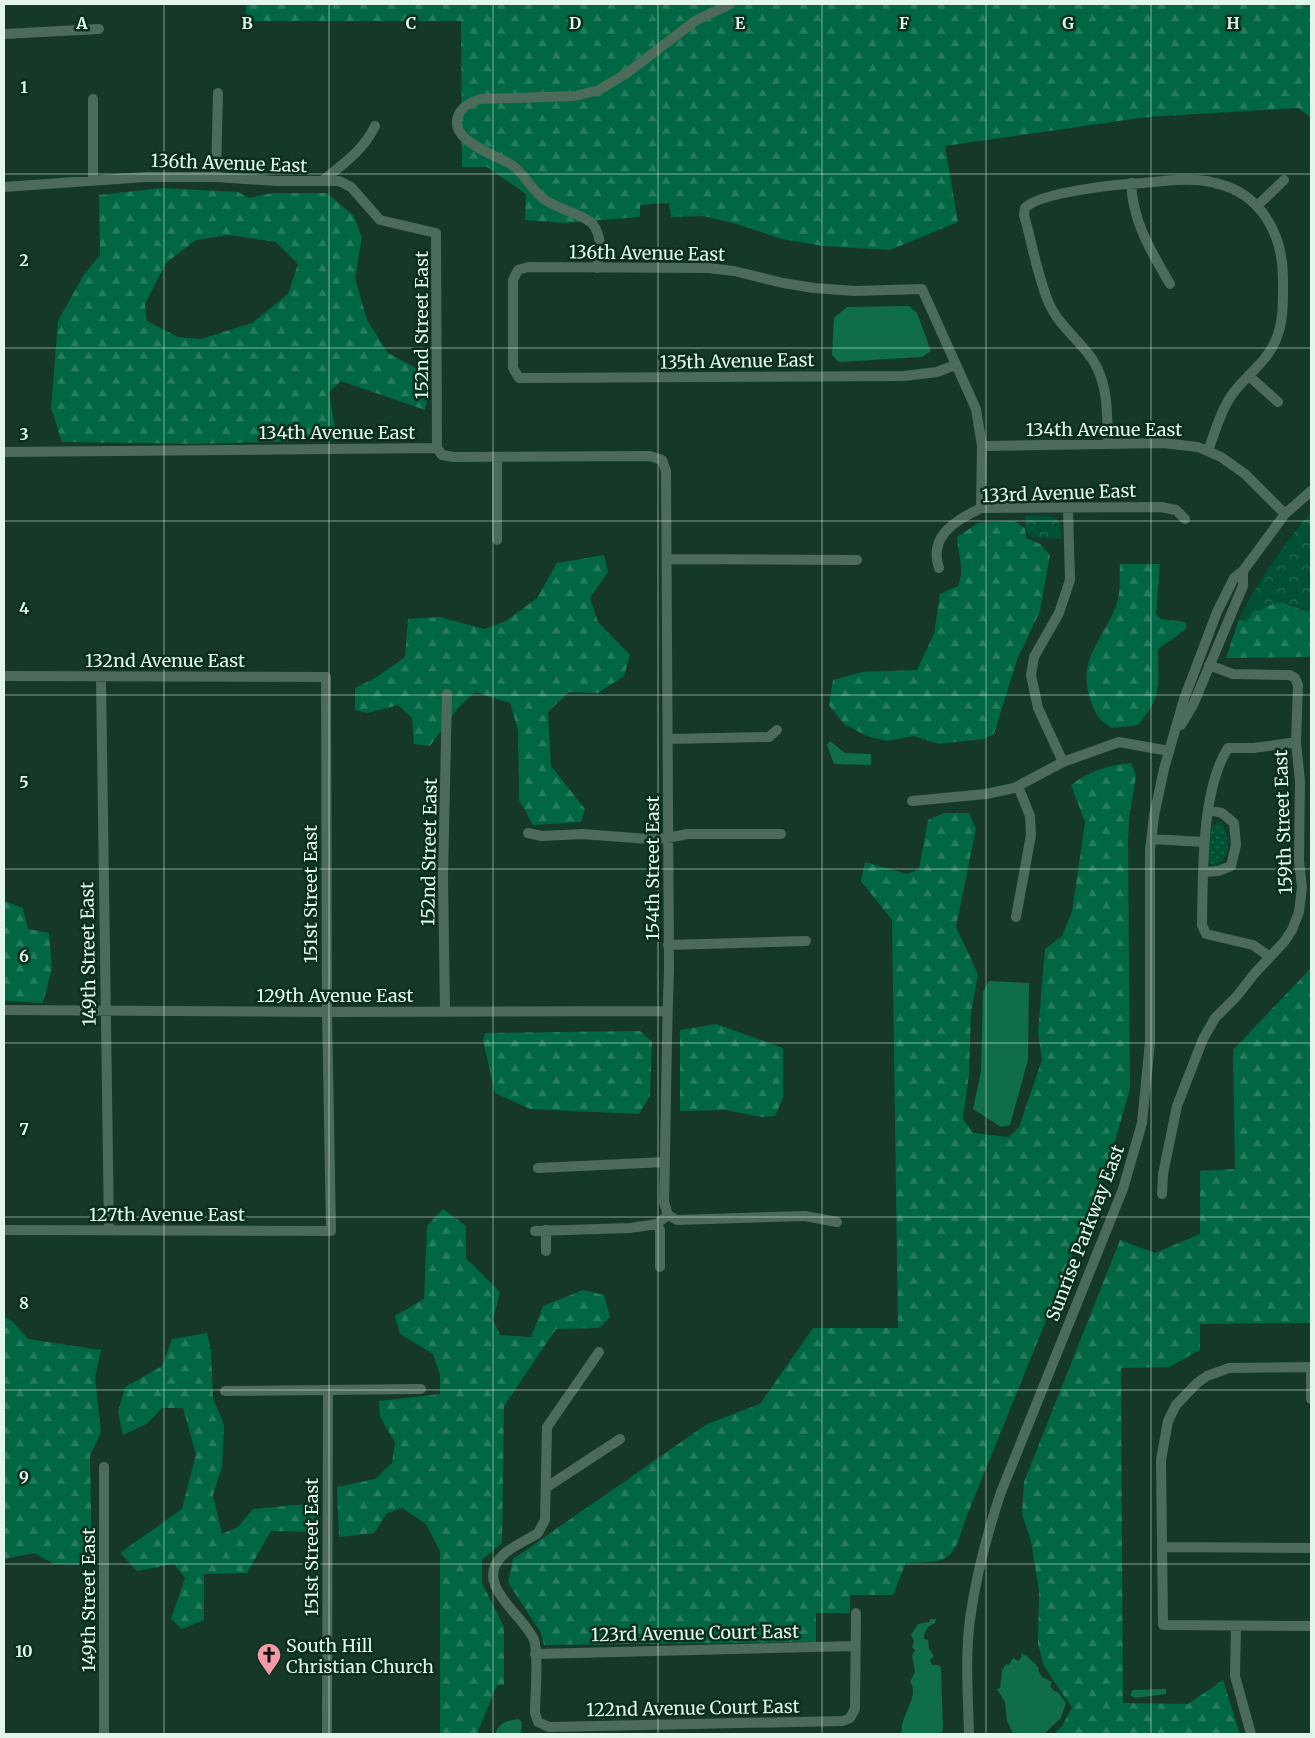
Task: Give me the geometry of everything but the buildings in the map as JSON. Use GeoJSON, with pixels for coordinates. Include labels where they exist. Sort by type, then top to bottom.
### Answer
{"type":"FeatureCollection","features":[{"type":"Feature","properties":{"kind":"street"},"geometry":{"type":"LineString","coordinates":[[597,268],[601,250],[597,229],[592,223],[542,198],[514,167],[466,140],[458,125],[458,115],[462,109],[473,101],[481,99],[575,96],[599,90],[627,73],[695,21],[725,5]]}},
{"type":"Feature","properties":{"kind":"street"},"geometry":{"type":"LineString","coordinates":[[4,34],[99,29]]}},
{"type":"Feature","properties":{"kind":"street"},"geometry":{"type":"LineString","coordinates":[[216,177],[218,94]]}},
{"type":"Feature","properties":{"kind":"street"},"geometry":{"type":"LineString","coordinates":[[93,99],[93,180]]}},
{"type":"Feature","properties":{"kind":"street"},"geometry":{"type":"LineString","coordinates":[[322,181],[356,153],[369,139],[375,126]]}},
{"type":"Feature","properties":{"kind":"street","name":"136th Avenue East"},"geometry":{"type":"LineString","coordinates":[[4,187],[145,176],[216,177],[268,181],[339,181],[346,184],[380,220],[436,233]]}},
{"type":"Feature","properties":{"kind":"street"},"geometry":{"type":"LineString","coordinates":[[1108,444],[1107,402],[1103,382],[1097,366],[1060,322],[1048,301],[1024,215],[1025,208],[1033,203],[1067,193],[1131,183],[1192,180],[1214,182],[1230,188],[1257,206],[1267,217],[1280,247],[1283,270],[1283,318],[1274,344],[1230,399],[1208,451]]}},
{"type":"Feature","properties":{"kind":"street"},"geometry":{"type":"LineString","coordinates":[[1257,206],[1284,180]]}},
{"type":"Feature","properties":{"kind":"street"},"geometry":{"type":"LineString","coordinates":[[1131,183],[1132,204],[1140,231],[1170,284]]}},
{"type":"Feature","properties":{"kind":"street","name":"152nd Street East"},"geometry":{"type":"LineString","coordinates":[[436,233],[437,448]]}},
{"type":"Feature","properties":{"kind":"street","name":"136th Avenue East"},"geometry":{"type":"LineString","coordinates":[[518,378],[513,368],[514,280],[520,270],[528,267],[708,268],[734,271],[783,284],[814,288],[855,291],[922,289],[955,365]]}},
{"type":"Feature","properties":{"kind":"street"},"geometry":{"type":"LineString","coordinates":[[955,365],[974,400],[982,446],[981,508]]}},
{"type":"Feature","properties":{"kind":"street","name":"135th Avenue East"},"geometry":{"type":"LineString","coordinates":[[518,378],[904,376],[937,372],[955,365]]}},
{"type":"Feature","properties":{"kind":"street"},"geometry":{"type":"LineString","coordinates":[[1249,376],[1278,402]]}},
{"type":"Feature","properties":{"kind":"street","name":"134th Avenue East"},"geometry":{"type":"LineString","coordinates":[[982,446],[1180,444],[1208,451],[1221,457],[1245,474],[1285,514]]}},
{"type":"Feature","properties":{"kind":"street","name":"134th Avenue East"},"geometry":{"type":"LineString","coordinates":[[4,452],[437,448],[445,456],[638,456],[656,457],[664,462]]}},
{"type":"Feature","properties":{"kind":"street"},"geometry":{"type":"LineString","coordinates":[[497,457],[497,540]]}},
{"type":"Feature","properties":{"kind":"street","name":"154th Street East"},"geometry":{"type":"LineString","coordinates":[[664,462],[669,740],[664,1202],[668,1215]]}},
{"type":"Feature","properties":{"kind":"street"},"geometry":{"type":"LineString","coordinates":[[1285,514],[1311,491]]}},
{"type":"Feature","properties":{"kind":"street","name":"133rd Avenue East"},"geometry":{"type":"LineString","coordinates":[[939,568],[936,549],[942,534],[962,517],[981,508],[1161,507],[1176,510],[1184,519]]}},
{"type":"Feature","properties":{"kind":"street"},"geometry":{"type":"LineString","coordinates":[[1063,762],[1038,708],[1031,675],[1034,657],[1058,613],[1070,580],[1068,509]]}},
{"type":"Feature","properties":{"kind":"street","name":"Sunrise Parkway East"},"geometry":{"type":"LineString","coordinates":[[969,1734],[969,1628],[980,1564],[989,1528],[1001,1492],[1123,1189],[1142,1123],[1150,1042],[1148,901],[1151,840],[1158,792],[1184,700],[1217,612],[1234,578],[1243,571],[1285,514]]}},
{"type":"Feature","properties":{"kind":"street"},"geometry":{"type":"LineString","coordinates":[[667,559],[857,560]]}},
{"type":"Feature","properties":{"kind":"street","name":"Sunrise Parkway East"},"geometry":{"type":"LineString","coordinates":[[1176,732],[1193,705],[1243,586],[1243,571]]}},
{"type":"Feature","properties":{"kind":"street","name":"159th Street East"},"geometry":{"type":"LineString","coordinates":[[1162,1194],[1163,1174],[1177,1106],[1203,1039],[1215,1018],[1237,996],[1292,930],[1301,902],[1300,782],[1296,742],[1299,691],[1295,678],[1284,675],[1233,674],[1210,665]]}},
{"type":"Feature","properties":{"kind":"street","name":"132nd Avenue East"},"geometry":{"type":"LineString","coordinates":[[4,676],[326,677]]}},
{"type":"Feature","properties":{"kind":"street","name":"149th Street East"},"geometry":{"type":"LineString","coordinates":[[101,676],[109,1230]]}},
{"type":"Feature","properties":{"kind":"street","name":"151st Street East"},"geometry":{"type":"LineString","coordinates":[[326,677],[327,1012],[331,1231]]}},
{"type":"Feature","properties":{"kind":"street","name":"152nd Street East"},"geometry":{"type":"LineString","coordinates":[[445,1011],[443,878],[447,694]]}},
{"type":"Feature","properties":{"kind":"street"},"geometry":{"type":"LineString","coordinates":[[669,740],[769,737],[777,730]]}},
{"type":"Feature","properties":{"kind":"street"},"geometry":{"type":"LineString","coordinates":[[912,801],[986,794],[1018,786],[1063,762],[1118,742],[1170,752]]}},
{"type":"Feature","properties":{"kind":"street"},"geometry":{"type":"LineString","coordinates":[[1270,957],[1254,945],[1206,934],[1202,924],[1204,842],[1217,776],[1228,748],[1254,748],[1296,742]]}},
{"type":"Feature","properties":{"kind":"street"},"geometry":{"type":"LineString","coordinates":[[1016,917],[1031,835],[1030,816],[1018,786]]}},
{"type":"Feature","properties":{"kind":"street"},"geometry":{"type":"LineString","coordinates":[[1203,872],[1218,871],[1230,866],[1236,845],[1234,823],[1229,816],[1209,810]]}},
{"type":"Feature","properties":{"kind":"street"},"geometry":{"type":"LineString","coordinates":[[528,832],[542,836],[582,834],[668,838],[687,834],[781,834]]}},
{"type":"Feature","properties":{"kind":"street"},"geometry":{"type":"LineString","coordinates":[[1151,840],[1204,842]]}},
{"type":"Feature","properties":{"kind":"street"},"geometry":{"type":"LineString","coordinates":[[668,945],[806,941]]}},
{"type":"Feature","properties":{"kind":"street","name":"129th Avenue East"},"geometry":{"type":"LineString","coordinates":[[4,1010],[327,1012],[666,1011]]}},
{"type":"Feature","properties":{"kind":"street"},"geometry":{"type":"LineString","coordinates":[[538,1168],[665,1162]]}},
{"type":"Feature","properties":{"kind":"street"},"geometry":{"type":"LineString","coordinates":[[535,1231],[630,1228],[657,1224],[668,1215],[677,1220],[805,1216],[837,1222]]}},
{"type":"Feature","properties":{"kind":"street"},"geometry":{"type":"LineString","coordinates":[[657,1224],[660,1230],[660,1267]]}},
{"type":"Feature","properties":{"kind":"street","name":"127th Avenue East"},"geometry":{"type":"LineString","coordinates":[[4,1230],[331,1231]]}},
{"type":"Feature","properties":{"kind":"street"},"geometry":{"type":"LineString","coordinates":[[546,1230],[546,1251]]}},
{"type":"Feature","properties":{"kind":"street"},"geometry":{"type":"LineString","coordinates":[[536,1654],[534,1639],[498,1591],[493,1575],[494,1568],[502,1556],[538,1533],[542,1528],[545,1520],[547,1427],[599,1352]]}},
{"type":"Feature","properties":{"kind":"street"},"geometry":{"type":"LineString","coordinates":[[1311,1399],[1311,1367],[1229,1368],[1207,1376],[1197,1383],[1176,1406],[1168,1421],[1162,1446],[1163,1625],[1236,1627],[1311,1626]]}},
{"type":"Feature","properties":{"kind":"street"},"geometry":{"type":"LineString","coordinates":[[225,1391],[421,1389]]}},
{"type":"Feature","properties":{"kind":"street","name":"151st Street East"},"geometry":{"type":"LineString","coordinates":[[328,1390],[328,1734]]}},
{"type":"Feature","properties":{"kind":"street"},"geometry":{"type":"LineString","coordinates":[[546,1487],[620,1439]]}},
{"type":"Feature","properties":{"kind":"street","name":"149th Street East"},"geometry":{"type":"LineString","coordinates":[[104,1467],[104,1734]]}},
{"type":"Feature","properties":{"kind":"street"},"geometry":{"type":"LineString","coordinates":[[1162,1547],[1311,1548]]}},
{"type":"Feature","properties":{"kind":"street"},"geometry":{"type":"LineString","coordinates":[[855,1646],[856,1613]]}},
{"type":"Feature","properties":{"kind":"street"},"geometry":{"type":"LineString","coordinates":[[1236,1627],[1235,1676],[1251,1734]]}},
{"type":"Feature","properties":{"kind":"street","name":"123rd Avenue Court East"},"geometry":{"type":"LineString","coordinates":[[536,1654],[855,1646]]}},
{"type":"Feature","properties":{"kind":"street","name":"122nd Avenue Court East"},"geometry":{"type":"LineString","coordinates":[[536,1654],[535,1712],[538,1722],[549,1727],[616,1730],[835,1722],[850,1718],[856,1709],[855,1646]]}},
{"type":"Feature","properties":{"kind":"green space"},"geometry":{"type":"Polygon","coordinates":[[[246,4],[1311,4],[1311,118],[1298,108],[1147,117],[945,146],[958,222],[890,250],[823,246],[782,239],[733,223],[703,216],[671,217],[669,203],[640,205],[640,217],[564,223],[525,220],[526,194],[487,167],[462,167],[461,21],[246,21],[246,4]]]}},
{"type":"Feature","properties":{"kind":"green space"},"geometry":{"type":"Polygon","coordinates":[[[162,188],[238,192],[249,198],[272,193],[327,193],[354,216],[362,238],[355,278],[367,320],[388,353],[423,372],[429,391],[425,410],[341,381],[329,392],[337,440],[198,444],[62,442],[51,408],[58,321],[83,276],[100,255],[99,195],[162,188]],[[228,235],[196,240],[166,263],[145,304],[147,321],[178,337],[201,339],[252,323],[288,294],[298,264],[276,242],[228,235]]]}},
{"type":"Feature","properties":{"kind":"green space"},"geometry":{"type":"Polygon","coordinates":[[[1311,512],[1311,613],[1290,604],[1278,603],[1253,614],[1246,622],[1239,619],[1272,563],[1311,512]]]}},
{"type":"Feature","properties":{"kind":"green space"},"geometry":{"type":"Polygon","coordinates":[[[1025,516],[1046,516],[1056,519],[1059,523],[1062,539],[1031,537],[1025,528],[1025,516]]]}},
{"type":"Feature","properties":{"kind":"green space"},"geometry":{"type":"Polygon","coordinates":[[[1014,521],[1025,528],[1026,538],[1040,544],[1050,555],[1040,611],[1017,660],[994,734],[984,739],[938,744],[914,736],[887,741],[867,736],[844,724],[829,705],[833,680],[862,672],[917,670],[934,634],[940,594],[958,586],[960,580],[961,568],[957,537],[978,523],[1014,521]]]}},
{"type":"Feature","properties":{"kind":"green space"},"geometry":{"type":"Polygon","coordinates":[[[604,555],[608,572],[590,598],[598,622],[630,655],[624,676],[598,693],[569,692],[548,712],[551,766],[585,809],[581,822],[533,825],[519,800],[518,730],[510,703],[475,692],[458,708],[430,746],[414,744],[412,718],[398,705],[368,713],[355,710],[355,688],[375,678],[405,657],[408,619],[440,617],[484,629],[506,621],[537,598],[557,563],[604,555]]]}},
{"type":"Feature","properties":{"kind":"green space"},"geometry":{"type":"Polygon","coordinates":[[[1120,564],[1160,564],[1156,614],[1161,619],[1186,622],[1186,629],[1158,649],[1157,690],[1152,706],[1146,715],[1138,725],[1112,728],[1099,718],[1095,711],[1089,695],[1087,670],[1090,658],[1117,603],[1120,564]]]}},
{"type":"Feature","properties":{"kind":"green space"},"geometry":{"type":"Polygon","coordinates":[[[1281,602],[1311,613],[1311,657],[1226,658],[1239,619],[1246,622],[1257,611],[1266,606],[1281,602]]]}},
{"type":"Feature","properties":{"kind":"green space"},"geometry":{"type":"Polygon","coordinates":[[[1131,763],[1136,776],[1129,818],[1128,841],[1130,1089],[1107,1170],[953,1551],[948,1557],[941,1560],[906,1563],[893,1595],[850,1595],[850,1613],[816,1613],[816,1642],[544,1645],[541,1633],[508,1582],[513,1559],[707,1424],[760,1404],[813,1328],[898,1328],[892,920],[861,881],[865,862],[907,874],[919,869],[928,820],[944,813],[969,813],[976,829],[956,927],[978,974],[971,1013],[969,1074],[963,1119],[973,1133],[1009,1137],[1019,1127],[1042,1060],[1038,1032],[1045,949],[1062,936],[1072,912],[1085,822],[1071,785],[1099,769],[1131,763]]]}},
{"type":"Feature","properties":{"kind":"green space"},"geometry":{"type":"Polygon","coordinates":[[[1218,822],[1222,823],[1225,829],[1228,847],[1224,858],[1214,866],[1208,862],[1211,827],[1218,822]]]}},
{"type":"Feature","properties":{"kind":"green space"},"geometry":{"type":"Polygon","coordinates":[[[4,901],[23,908],[28,929],[49,933],[52,968],[43,1003],[4,1001],[4,901]]]}},
{"type":"Feature","properties":{"kind":"green space"},"geometry":{"type":"Polygon","coordinates":[[[1311,968],[1311,1323],[1200,1324],[1200,1350],[1169,1367],[1121,1368],[1123,1703],[1188,1704],[1223,1680],[1240,1734],[1054,1734],[1062,1726],[1072,1708],[1044,1666],[1038,1644],[1039,1591],[1031,1541],[1022,1514],[1024,1482],[1120,1240],[1155,1253],[1200,1234],[1200,1171],[1235,1169],[1233,1050],[1311,968]]]}},
{"type":"Feature","properties":{"kind":"green space"},"geometry":{"type":"Polygon","coordinates":[[[716,1024],[783,1048],[783,1098],[775,1116],[761,1117],[725,1110],[680,1111],[680,1030],[716,1024]]]}},
{"type":"Feature","properties":{"kind":"green space"},"geometry":{"type":"Polygon","coordinates":[[[640,1031],[652,1042],[650,1096],[639,1114],[530,1109],[495,1093],[483,1040],[485,1033],[640,1031]]]}},
{"type":"Feature","properties":{"kind":"green space"},"geometry":{"type":"Polygon","coordinates":[[[443,1209],[466,1226],[466,1258],[500,1292],[493,1320],[500,1335],[531,1337],[543,1306],[583,1290],[604,1295],[610,1317],[599,1328],[556,1329],[504,1406],[502,1543],[482,1560],[482,1583],[504,1627],[504,1685],[497,1685],[477,1734],[440,1734],[440,1551],[426,1524],[402,1508],[387,1513],[374,1533],[339,1537],[337,1487],[375,1479],[392,1463],[395,1442],[380,1417],[379,1401],[440,1394],[440,1375],[433,1354],[400,1334],[395,1316],[424,1299],[427,1226],[443,1209]]]}},
{"type":"Feature","properties":{"kind":"green space"},"geometry":{"type":"Polygon","coordinates":[[[4,1317],[12,1321],[28,1339],[101,1350],[95,1378],[101,1432],[90,1456],[92,1565],[54,1564],[34,1553],[4,1559],[4,1317]]]}},
{"type":"Feature","properties":{"kind":"green space"},"geometry":{"type":"Polygon","coordinates":[[[207,1333],[211,1351],[213,1398],[224,1425],[222,1467],[213,1495],[222,1534],[238,1527],[253,1509],[317,1503],[318,1532],[271,1531],[247,1573],[204,1574],[204,1620],[182,1629],[171,1619],[185,1578],[174,1564],[137,1571],[120,1553],[182,1509],[196,1454],[183,1408],[162,1408],[148,1423],[123,1435],[118,1412],[125,1387],[162,1366],[172,1339],[207,1333]]]}},
{"type":"Feature","properties":{"kind":"shaded area"},"geometry":{"type":"Polygon","coordinates":[[[909,306],[917,313],[931,351],[922,357],[839,362],[832,355],[834,318],[847,307],[909,306]]]}},
{"type":"Feature","properties":{"kind":"shaded area"},"geometry":{"type":"Polygon","coordinates":[[[830,741],[845,753],[871,754],[871,765],[834,764],[827,745],[830,741]]]}},
{"type":"Feature","properties":{"kind":"shaded area"},"geometry":{"type":"Polygon","coordinates":[[[989,981],[1029,983],[1028,1060],[1010,1125],[1001,1127],[973,1109],[981,1071],[983,992],[989,981]]]}},
{"type":"Feature","properties":{"kind":"shaded area"},"geometry":{"type":"Polygon","coordinates":[[[931,1619],[936,1619],[935,1623],[927,1629],[924,1639],[928,1640],[929,1649],[934,1656],[930,1660],[932,1665],[941,1667],[943,1730],[940,1734],[902,1734],[903,1721],[913,1694],[910,1682],[915,1672],[912,1656],[915,1650],[912,1647],[914,1641],[911,1635],[918,1624],[929,1622],[931,1619]]]}},
{"type":"Feature","properties":{"kind":"shaded area"},"geometry":{"type":"Polygon","coordinates":[[[1020,1653],[1027,1656],[1039,1668],[1038,1670],[1042,1677],[1052,1682],[1050,1686],[1054,1691],[1058,1692],[1066,1703],[1061,1718],[1044,1734],[1013,1733],[1007,1721],[1005,1702],[997,1689],[1000,1688],[1002,1671],[1006,1664],[1009,1665],[1013,1658],[1018,1661],[1022,1656],[1020,1653]]]}},
{"type":"Feature","properties":{"kind":"shaded area"},"geometry":{"type":"Polygon","coordinates":[[[1166,1689],[1166,1694],[1135,1698],[1130,1695],[1133,1690],[1166,1689]]]}},
{"type":"Feature","properties":{"kind":"shaded area"},"geometry":{"type":"Polygon","coordinates":[[[518,1719],[522,1722],[521,1734],[495,1734],[504,1723],[518,1719]]]}},
{"type":"Feature","properties":{"kind":"place","name":"South Hill Christian Church"},"geometry":{"type":"Point","coordinates":[269,1676]}}]}
